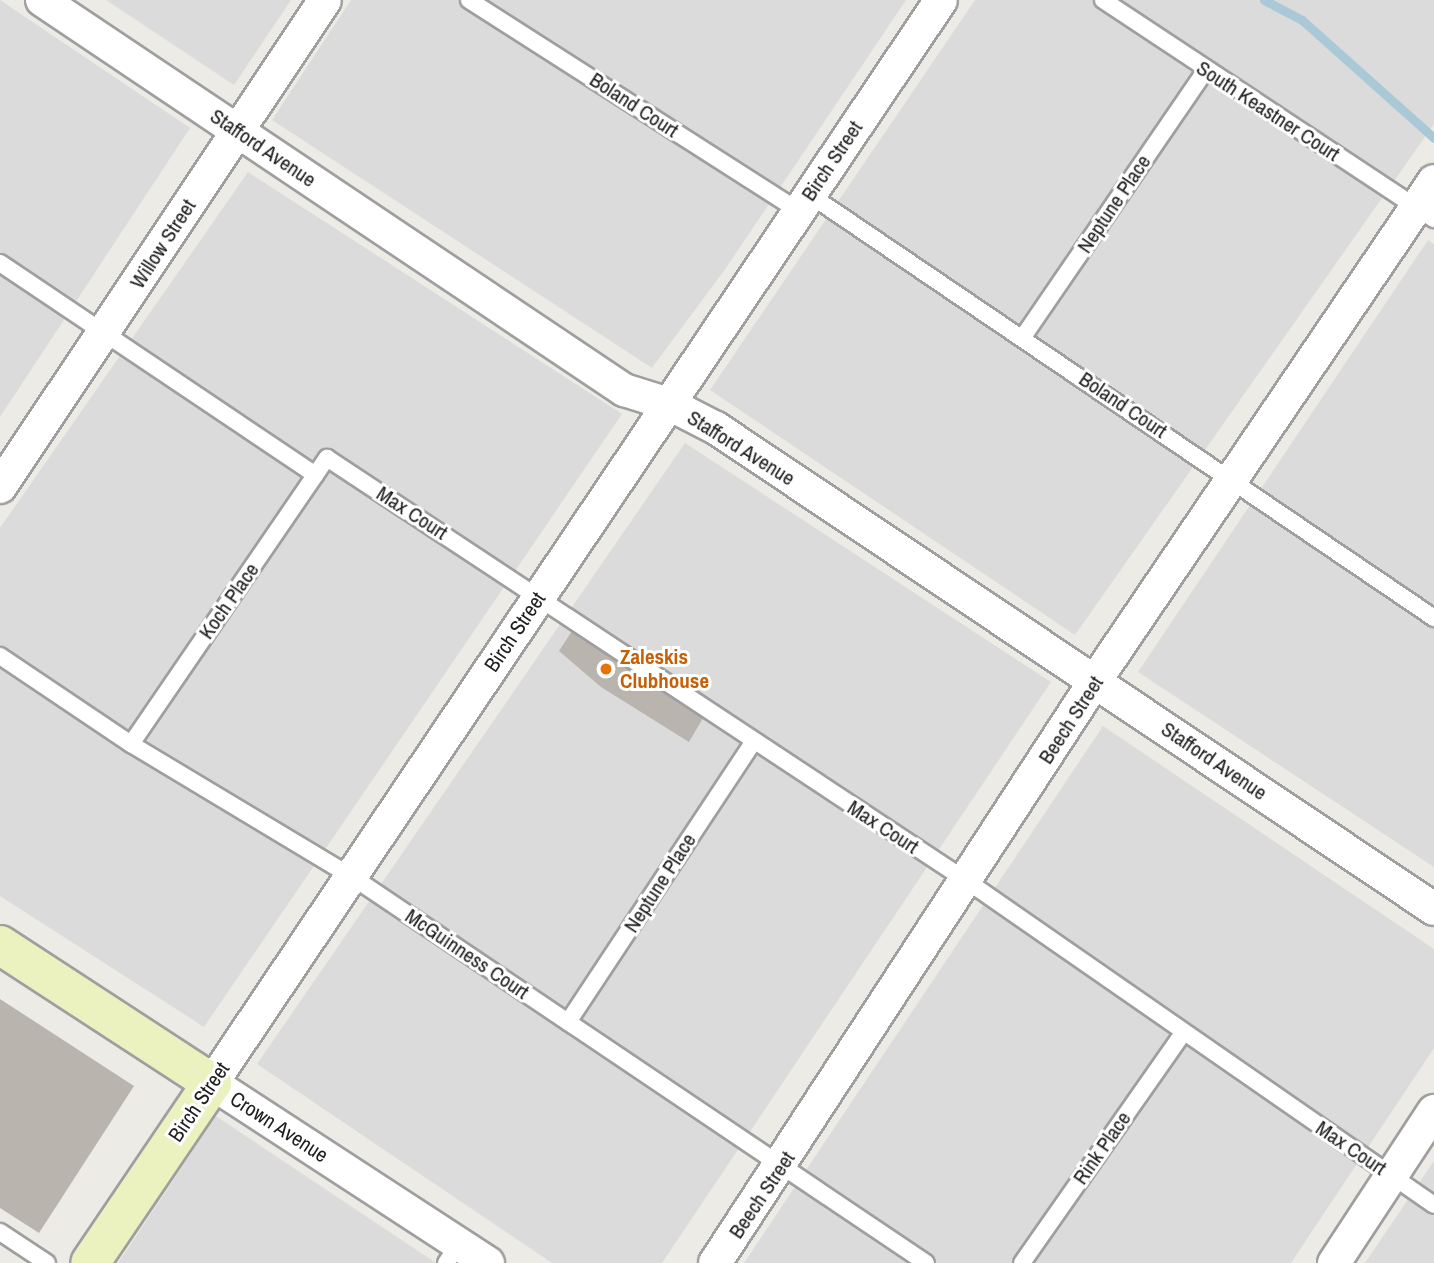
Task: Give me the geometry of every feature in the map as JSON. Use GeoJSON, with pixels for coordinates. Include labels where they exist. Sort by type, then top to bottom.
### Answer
{"type":"FeatureCollection","features":[{"type":"Feature","properties":{"kind":"street","name":"Stafford Avenue"},"geometry":{"type":"LineString","coordinates":[[42,0],[624,390],[669,404],[716,428],[1434,909]]}},
{"type":"Feature","properties":{"kind":"street","name":"Willow Street"},"geometry":{"type":"LineString","coordinates":[[0,487],[105,334],[324,0]]}},
{"type":"Feature","properties":{"kind":"street","name":"Birch Street"},"geometry":{"type":"LineString","coordinates":[[90,1263],[941,0]]}},
{"type":"Feature","properties":{"kind":"street","name":"Beech Street"},"geometry":{"type":"LineString","coordinates":[[715,1263],[782,1166],[1096,681],[1234,480],[1425,213],[1434,181]]}},
{"type":"Feature","properties":{"kind":"street","name":"Crown Avenue"},"geometry":{"type":"LineString","coordinates":[[0,945],[212,1083],[452,1253],[488,1263]]}},
{"type":"Feature","properties":{"kind":"street"},"geometry":{"type":"LineString","coordinates":[[1334,1263],[1434,1111]]}},
{"type":"Feature","properties":{"kind":"lane","name":"Boland Court"},"geometry":{"type":"LineString","coordinates":[[469,0],[1023,337],[1434,618]]}},
{"type":"Feature","properties":{"kind":"lane","name":"South Keastner Court"},"geometry":{"type":"LineString","coordinates":[[1103,0],[1205,71],[1425,213]]}},
{"type":"Feature","properties":{"kind":"lane","name":"Neptune Place"},"geometry":{"type":"LineString","coordinates":[[1023,337],[1205,71]]}},
{"type":"Feature","properties":{"kind":"lane"},"geometry":{"type":"LineString","coordinates":[[0,263],[315,475]]}},
{"type":"Feature","properties":{"kind":"lane","name":"Koch Place"},"geometry":{"type":"LineString","coordinates":[[131,744],[327,458]]}},
{"type":"Feature","properties":{"kind":"lane","name":"Max Court"},"geometry":{"type":"LineString","coordinates":[[327,458],[539,596],[752,743],[967,881],[1182,1033],[1434,1205]]}},
{"type":"Feature","properties":{"kind":"lane","name":"McGuinness Court"},"geometry":{"type":"LineString","coordinates":[[0,656],[131,744],[351,876],[926,1263]]}},
{"type":"Feature","properties":{"kind":"lane","name":"Neptune Place"},"geometry":{"type":"LineString","coordinates":[[568,1023],[752,743]]}},
{"type":"Feature","properties":{"kind":"lane","name":"Rink Place"},"geometry":{"type":"LineString","coordinates":[[1022,1263],[1182,1033]]}},
{"type":"Feature","properties":{"kind":"lane"},"geometry":{"type":"LineString","coordinates":[[0,1232],[47,1263]]}},
{"type":"Feature","properties":{"kind":"shaded area"},"geometry":{"type":"Polygon","coordinates":[[[0,0],[190,128],[0,417],[0,0]]]}},
{"type":"Feature","properties":{"kind":"shaded area"},"geometry":{"type":"Polygon","coordinates":[[[106,0],[291,0],[234,85],[106,0]]]}},
{"type":"Feature","properties":{"kind":"shaded area"},"geometry":{"type":"Polygon","coordinates":[[[351,0],[906,0],[726,268],[652,368],[272,120],[351,0]]]}},
{"type":"Feature","properties":{"kind":"shaded area"},"geometry":{"type":"Polygon","coordinates":[[[975,0],[1434,0],[1434,124],[1075,635],[710,390],[975,0]]]}},
{"type":"Feature","properties":{"kind":"shaded area"},"geometry":{"type":"Polygon","coordinates":[[[248,172],[622,414],[204,1027],[0,896],[0,528],[248,172]]]}},
{"type":"Feature","properties":{"kind":"shaded area"},"geometry":{"type":"Polygon","coordinates":[[[1428,240],[1434,244],[1434,867],[1138,672],[1428,240]]]}},
{"type":"Feature","properties":{"kind":"shaded area"},"geometry":{"type":"Polygon","coordinates":[[[685,443],[1051,682],[662,1263],[552,1263],[257,1064],[685,443]]]}},
{"type":"Feature","properties":{"kind":"shaded area"},"geometry":{"type":"Polygon","coordinates":[[[1103,726],[1434,949],[1434,1048],[1291,1263],[744,1263],[1103,726]]]}},
{"type":"Feature","properties":{"kind":"shaded area"},"geometry":{"type":"Polygon","coordinates":[[[216,1116],[436,1263],[118,1263],[216,1116]]]}},
{"type":"Feature","properties":{"kind":"shaded area"},"geometry":{"type":"Polygon","coordinates":[[[1434,1161],[1434,1263],[1365,1263],[1434,1161]]]}},
{"type":"Feature","properties":{"kind":"building","name":"Zaleskis Clubhouse"},"geometry":{"type":"Polygon","coordinates":[[[574,628],[703,718],[689,742],[601,687],[559,651],[574,628]]]}},
{"type":"Feature","properties":{"kind":"building"},"geometry":{"type":"Polygon","coordinates":[[[0,999],[134,1086],[39,1233],[0,1208],[0,999]]]}},
{"type":"Feature","properties":{"kind":"waterway"},"geometry":{"type":"LineString","coordinates":[[1264,0],[1302,20],[1434,138]]}},
{"type":"Feature","properties":{"kind":"place","name":"Zaleskis Clubhouse"},"geometry":{"type":"Point","coordinates":[606,669]}}]}
